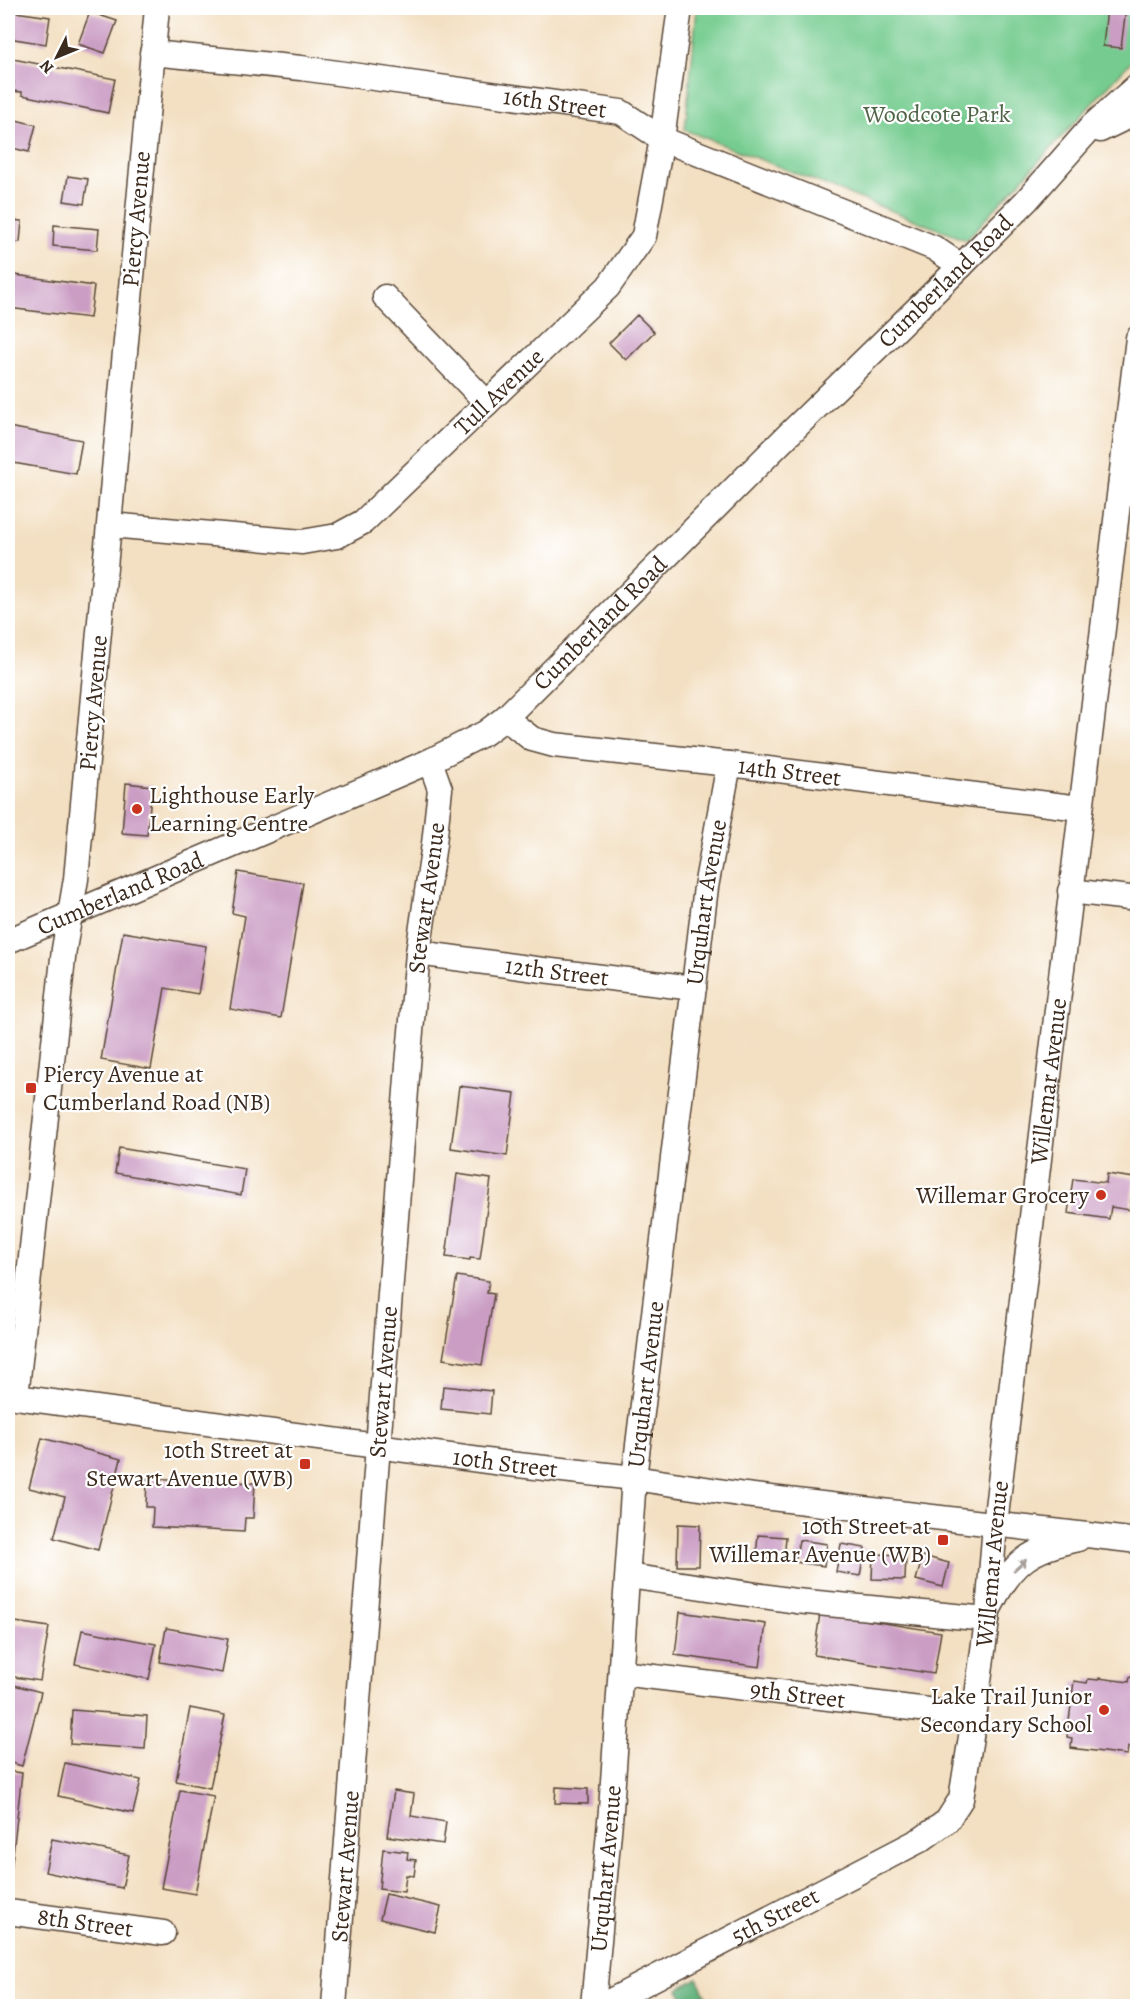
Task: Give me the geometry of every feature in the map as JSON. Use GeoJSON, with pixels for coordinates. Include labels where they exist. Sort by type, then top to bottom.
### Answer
{"type":"FeatureCollection","features":[{"type":"Feature","properties":{"kind":"street","name":"Piercy Avenue"},"geometry":{"type":"LineString","coordinates":[[16,1397],[69,914],[76,879],[157,8]]}},
{"type":"Feature","properties":{"kind":"street","name":"Tull Avenue"},"geometry":{"type":"LineString","coordinates":[[110,525],[302,542],[337,536],[363,522],[608,287],[644,236],[662,139],[680,8]]}},
{"type":"Feature","properties":{"kind":"street","name":"16th Street"},"geometry":{"type":"LineString","coordinates":[[152,53],[301,68],[621,112],[662,139],[934,248],[962,266]]}},
{"type":"Feature","properties":{"kind":"street","name":"Cumberland Road"},"geometry":{"type":"LineString","coordinates":[[8,941],[430,761],[484,733],[505,718],[962,266],[1026,201],[1093,125],[1137,84]]}},
{"type":"Feature","properties":{"kind":"street","name":"Cumberland Road"},"geometry":{"type":"LineString","coordinates":[[1080,142],[1111,124],[1137,114]]}},
{"type":"Feature","properties":{"kind":"street"},"geometry":{"type":"LineString","coordinates":[[385,297],[488,403]]}},
{"type":"Feature","properties":{"kind":"street","name":"Willemar Avenue"},"geometry":{"type":"LineString","coordinates":[[947,1821],[961,1799],[974,1718],[1080,808],[1133,423],[1137,338]]}},
{"type":"Feature","properties":{"kind":"street","name":"14th Street"},"geometry":{"type":"LineString","coordinates":[[505,718],[532,739],[554,745],[729,764],[1080,808]]}},
{"type":"Feature","properties":{"kind":"street","name":"Stewart Avenue"},"geometry":{"type":"LineString","coordinates":[[334,2007],[418,953],[440,789],[430,761]]}},
{"type":"Feature","properties":{"kind":"street","name":"Urquhart Avenue"},"geometry":{"type":"LineString","coordinates":[[592,2007],[621,1673],[634,1478],[706,887],[729,764]]}},
{"type":"Feature","properties":{"kind":"street"},"geometry":{"type":"LineString","coordinates":[[1070,891],[1137,899]]}},
{"type":"Feature","properties":{"kind":"street","name":"12th Street"},"geometry":{"type":"LineString","coordinates":[[418,953],[694,988]]}},
{"type":"Feature","properties":{"kind":"street","name":"10th Street"},"geometry":{"type":"LineString","coordinates":[[16,1397],[509,1464],[634,1478],[745,1495],[1137,1541]]}},
{"type":"Feature","properties":{"kind":"street"},"geometry":{"type":"LineString","coordinates":[[627,1574],[796,1601],[987,1616],[1008,1575],[1034,1553],[1051,1545],[1092,1535]]}},
{"type":"Feature","properties":{"kind":"street","name":"9th Street"},"geometry":{"type":"LineString","coordinates":[[621,1673],[928,1710],[974,1718]]}},
{"type":"Feature","properties":{"kind":"street","name":"5th Street"},"geometry":{"type":"LineString","coordinates":[[601,2007],[922,1839],[935,1832],[947,1821]]}},
{"type":"Feature","properties":{"kind":"street","name":"8th Street"},"geometry":{"type":"LineString","coordinates":[[8,1912],[163,1933]]}},
{"type":"Feature","properties":{"kind":"green space","name":"Woodcote Park"},"geometry":{"type":"Polygon","coordinates":[[[697,8],[1137,8],[1137,55],[966,240],[685,130],[697,8]]]}},
{"type":"Feature","properties":{"kind":"green space"},"geometry":{"type":"Polygon","coordinates":[[[697,1978],[711,2006],[686,2006],[679,1989],[697,1978]]]}},
{"type":"Feature","properties":{"kind":"building"},"geometry":{"type":"Polygon","coordinates":[[[1107,8],[1126,8],[1121,48],[1103,46],[1107,8]]]}},
{"type":"Feature","properties":{"kind":"building"},"geometry":{"type":"Polygon","coordinates":[[[8,11],[50,17],[46,44],[8,38],[8,11]]]}},
{"type":"Feature","properties":{"kind":"building"},"geometry":{"type":"Polygon","coordinates":[[[90,12],[117,21],[105,53],[78,44],[90,12]]]}},
{"type":"Feature","properties":{"kind":"building"},"geometry":{"type":"Polygon","coordinates":[[[8,58],[115,79],[108,113],[12,91],[14,82],[8,80],[8,58]]]}},
{"type":"Feature","properties":{"kind":"building"},"geometry":{"type":"Polygon","coordinates":[[[8,118],[36,125],[29,152],[8,147],[8,118]]]}},
{"type":"Feature","properties":{"kind":"building"},"geometry":{"type":"Polygon","coordinates":[[[68,176],[88,179],[84,204],[64,201],[68,176]]]}},
{"type":"Feature","properties":{"kind":"building"},"geometry":{"type":"Polygon","coordinates":[[[8,220],[22,221],[20,242],[8,241],[8,220]]]}},
{"type":"Feature","properties":{"kind":"building"},"geometry":{"type":"Polygon","coordinates":[[[54,225],[99,229],[97,250],[53,246],[54,225]]]}},
{"type":"Feature","properties":{"kind":"building"},"geometry":{"type":"Polygon","coordinates":[[[8,274],[94,286],[90,318],[8,308],[8,274]]]}},
{"type":"Feature","properties":{"kind":"building"},"geometry":{"type":"Polygon","coordinates":[[[637,315],[654,332],[626,360],[609,343],[637,315]]]}},
{"type":"Feature","properties":{"kind":"building"},"geometry":{"type":"Polygon","coordinates":[[[8,427],[82,440],[76,474],[8,462],[8,427]]]}},
{"type":"Feature","properties":{"kind":"building","name":"Lighthouse Early Learning Centre"},"geometry":{"type":"Polygon","coordinates":[[[126,783],[152,786],[147,835],[122,833],[126,783]]]}},
{"type":"Feature","properties":{"kind":"building"},"geometry":{"type":"Polygon","coordinates":[[[238,872],[303,883],[281,1018],[230,1009],[245,916],[232,913],[238,872]]]}},
{"type":"Feature","properties":{"kind":"building"},"geometry":{"type":"Polygon","coordinates":[[[123,932],[206,946],[198,994],[165,988],[151,1069],[101,1060],[123,932]]]}},
{"type":"Feature","properties":{"kind":"building"},"geometry":{"type":"Polygon","coordinates":[[[459,1086],[515,1093],[507,1156],[451,1148],[459,1086]]]}},
{"type":"Feature","properties":{"kind":"building"},"geometry":{"type":"Polygon","coordinates":[[[119,1148],[245,1169],[241,1195],[115,1173],[119,1148]]]}},
{"type":"Feature","properties":{"kind":"building"},"geometry":{"type":"Polygon","coordinates":[[[457,1174],[491,1179],[480,1259],[446,1257],[457,1174]]]}},
{"type":"Feature","properties":{"kind":"building","name":"Willemar Grocery"},"geometry":{"type":"Polygon","coordinates":[[[1107,1174],[1134,1178],[1130,1210],[1111,1207],[1109,1219],[1068,1213],[1073,1179],[1106,1183],[1107,1174]]]}},
{"type":"Feature","properties":{"kind":"building"},"geometry":{"type":"Polygon","coordinates":[[[457,1276],[489,1281],[487,1293],[494,1294],[482,1365],[443,1359],[457,1276]]]}},
{"type":"Feature","properties":{"kind":"building"},"geometry":{"type":"Polygon","coordinates":[[[443,1386],[492,1391],[490,1414],[441,1409],[443,1386]]]}},
{"type":"Feature","properties":{"kind":"building"},"geometry":{"type":"Polygon","coordinates":[[[42,1438],[121,1459],[98,1550],[54,1538],[65,1497],[29,1488],[42,1438]]]}},
{"type":"Feature","properties":{"kind":"building"},"geometry":{"type":"Polygon","coordinates":[[[147,1478],[255,1483],[253,1518],[245,1518],[244,1532],[152,1527],[153,1507],[146,1507],[147,1478]]]}},
{"type":"Feature","properties":{"kind":"building"},"geometry":{"type":"Polygon","coordinates":[[[678,1524],[700,1525],[699,1566],[677,1566],[678,1524]]]}},
{"type":"Feature","properties":{"kind":"building"},"geometry":{"type":"Polygon","coordinates":[[[758,1535],[786,1537],[784,1561],[756,1558],[758,1535]]]}},
{"type":"Feature","properties":{"kind":"building"},"geometry":{"type":"Polygon","coordinates":[[[799,1540],[827,1544],[824,1566],[795,1562],[799,1540]]]}},
{"type":"Feature","properties":{"kind":"building"},"geometry":{"type":"Polygon","coordinates":[[[841,1544],[865,1548],[860,1576],[836,1572],[841,1544]]]}},
{"type":"Feature","properties":{"kind":"building"},"geometry":{"type":"Polygon","coordinates":[[[873,1554],[906,1555],[905,1580],[872,1579],[873,1554]]]}},
{"type":"Feature","properties":{"kind":"building"},"geometry":{"type":"Polygon","coordinates":[[[923,1556],[949,1563],[943,1587],[916,1580],[923,1556]]]}},
{"type":"Feature","properties":{"kind":"building"},"geometry":{"type":"Polygon","coordinates":[[[680,1612],[766,1624],[760,1667],[675,1655],[680,1612]]]}},
{"type":"Feature","properties":{"kind":"building"},"geometry":{"type":"Polygon","coordinates":[[[820,1613],[941,1632],[934,1674],[814,1655],[820,1613]]]}},
{"type":"Feature","properties":{"kind":"building"},"geometry":{"type":"Polygon","coordinates":[[[15,1622],[49,1627],[40,1681],[8,1676],[15,1622]]]}},
{"type":"Feature","properties":{"kind":"building"},"geometry":{"type":"Polygon","coordinates":[[[166,1628],[228,1639],[222,1673],[160,1662],[166,1628]]]}},
{"type":"Feature","properties":{"kind":"building"},"geometry":{"type":"Polygon","coordinates":[[[82,1630],[156,1644],[149,1679],[75,1664],[82,1630]]]}},
{"type":"Feature","properties":{"kind":"building","name":"Lake Trail Junior Secondary School"},"geometry":{"type":"Polygon","coordinates":[[[1130,1677],[1138,1678],[1138,1748],[1128,1747],[1127,1755],[1071,1748],[1072,1738],[1067,1737],[1074,1681],[1087,1683],[1088,1679],[1099,1680],[1099,1678],[1129,1682],[1130,1677]]]}},
{"type":"Feature","properties":{"kind":"building"},"geometry":{"type":"Polygon","coordinates":[[[10,1684],[41,1692],[22,1766],[8,1762],[10,1684]]]}},
{"type":"Feature","properties":{"kind":"building"},"geometry":{"type":"Polygon","coordinates":[[[190,1708],[225,1715],[210,1788],[176,1781],[190,1708]]]}},
{"type":"Feature","properties":{"kind":"building"},"geometry":{"type":"Polygon","coordinates":[[[72,1710],[147,1716],[145,1749],[70,1744],[72,1710]]]}},
{"type":"Feature","properties":{"kind":"building"},"geometry":{"type":"Polygon","coordinates":[[[65,1763],[141,1780],[133,1813],[58,1796],[65,1763]]]}},
{"type":"Feature","properties":{"kind":"building"},"geometry":{"type":"Polygon","coordinates":[[[8,1771],[22,1773],[11,1871],[8,1871],[8,1771]]]}},
{"type":"Feature","properties":{"kind":"building"},"geometry":{"type":"Polygon","coordinates":[[[556,1787],[588,1789],[588,1804],[555,1803],[556,1787]]]}},
{"type":"Feature","properties":{"kind":"building"},"geometry":{"type":"Polygon","coordinates":[[[180,1790],[214,1796],[195,1894],[161,1888],[180,1790]]]}},
{"type":"Feature","properties":{"kind":"building"},"geometry":{"type":"Polygon","coordinates":[[[394,1791],[414,1794],[411,1816],[446,1822],[443,1844],[387,1836],[394,1791]]]}},
{"type":"Feature","properties":{"kind":"building"},"geometry":{"type":"Polygon","coordinates":[[[52,1839],[129,1855],[122,1888],[45,1872],[52,1839]]]}},
{"type":"Feature","properties":{"kind":"building"},"geometry":{"type":"Polygon","coordinates":[[[383,1849],[408,1852],[407,1859],[416,1860],[414,1876],[406,1875],[404,1892],[379,1889],[383,1849]]]}},
{"type":"Feature","properties":{"kind":"building"},"geometry":{"type":"Polygon","coordinates":[[[386,1894],[441,1907],[435,1932],[380,1919],[386,1894]]]}},
{"type":"Feature","properties":{"kind":"place","name":"Lighthouse Early Learning Centre"},"geometry":{"type":"Point","coordinates":[137,809]}},
{"type":"Feature","properties":{"kind":"place","name":"Piercy Avenue at Cumberland Road (NB)"},"geometry":{"type":"Point","coordinates":[31,1088]}},
{"type":"Feature","properties":{"kind":"place","name":"Willemar Grocery"},"geometry":{"type":"Point","coordinates":[1101,1195]}},
{"type":"Feature","properties":{"kind":"place","name":"10th Street at Stewart Avenue (WB)"},"geometry":{"type":"Point","coordinates":[305,1464]}},
{"type":"Feature","properties":{"kind":"place","name":"10th Street at Willemar Avenue (WB)"},"geometry":{"type":"Point","coordinates":[943,1540]}},
{"type":"Feature","properties":{"kind":"place","name":"Lake Trail Junior Secondary School"},"geometry":{"type":"Point","coordinates":[1104,1710]}}]}
